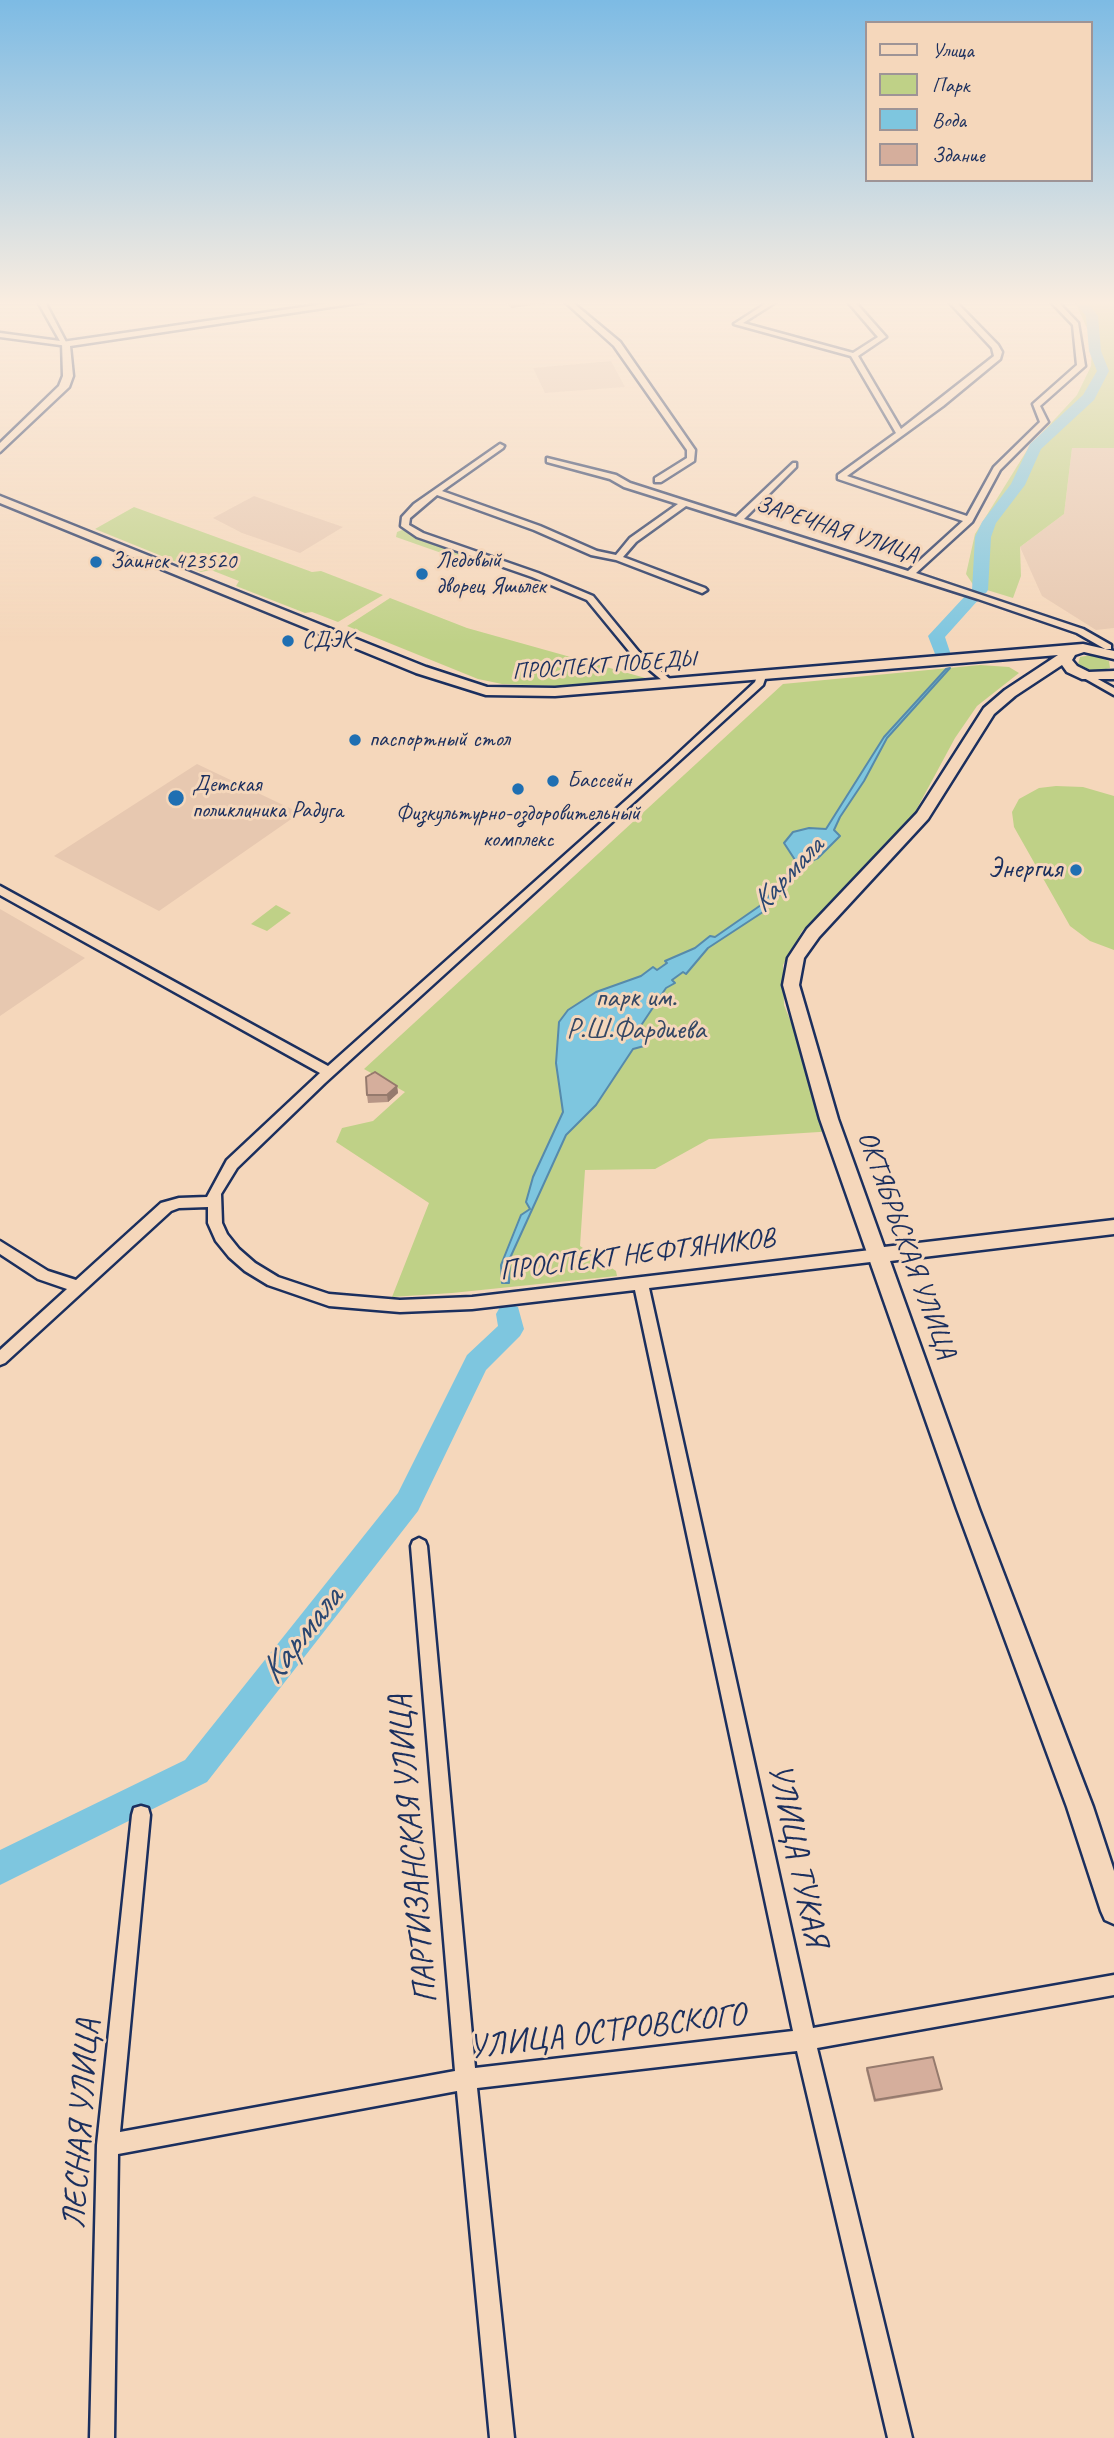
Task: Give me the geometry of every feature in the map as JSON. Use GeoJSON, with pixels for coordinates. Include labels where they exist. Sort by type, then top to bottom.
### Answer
{"type":"FeatureCollection","features":[{"type":"Feature","properties":{"kind":"main road"},"geometry":{"type":"LineString","coordinates":[[0,449],[34,416]]}},
{"type":"Feature","properties":{"kind":"main road","name":"ПРОСПЕКТ ПОБЕДЫ"},"geometry":{"type":"LineString","coordinates":[[0,499],[474,689],[529,694],[1078,651]]}},
{"type":"Feature","properties":{"kind":"main road"},"geometry":{"type":"LineString","coordinates":[[1084,675],[1068,666],[1065,660],[1078,651],[1112,650]]}},
{"type":"Feature","properties":{"kind":"main road","name":"ОКТЯБРЬСКАЯ УЛИЦА"},"geometry":{"type":"LineString","coordinates":[[1078,651],[1046,668],[989,711],[923,816],[822,922],[796,958],[792,971],[794,999],[830,1119],[968,1510],[1080,1807],[1114,1912]]}},
{"type":"Feature","properties":{"kind":"main road"},"geometry":{"type":"LineString","coordinates":[[982,657],[1084,675],[1114,675]]}},
{"type":"Feature","properties":{"kind":"main road","name":"ПРОСПЕКТ НЕФТЯНИКОВ"},"geometry":{"type":"LineString","coordinates":[[879,1255],[1114,1227]]}},
{"type":"Feature","properties":{"kind":"street"},"geometry":{"type":"LineString","coordinates":[[658,480],[688,462],[692,456],[691,450],[667,416]]}},
{"type":"Feature","properties":{"kind":"street"},"geometry":{"type":"LineString","coordinates":[[889,416],[900,434]]}},
{"type":"Feature","properties":{"kind":"street"},"geometry":{"type":"LineString","coordinates":[[923,416],[841,477],[969,520]]}},
{"type":"Feature","properties":{"kind":"street"},"geometry":{"type":"LineString","coordinates":[[910,574],[969,520],[997,469],[1044,422],[1041,416]]}},
{"type":"Feature","properties":{"kind":"street"},"geometry":{"type":"LineString","coordinates":[[500,446],[417,506],[404,521],[411,531],[535,575],[590,598],[636,654],[669,683]]}},
{"type":"Feature","properties":{"kind":"street","name":"ЗАРЕЧНАЯ УЛИЦА"},"geometry":{"type":"LineString","coordinates":[[550,460],[613,477],[627,485],[964,591],[1080,631],[1112,650]]}},
{"type":"Feature","properties":{"kind":"street"},"geometry":{"type":"LineString","coordinates":[[739,519],[793,465]]}},
{"type":"Feature","properties":{"kind":"street"},"geometry":{"type":"LineString","coordinates":[[436,492],[537,528],[594,553],[618,558],[702,590]]}},
{"type":"Feature","properties":{"kind":"street"},"geometry":{"type":"LineString","coordinates":[[618,558],[633,540],[685,503]]}},
{"type":"Feature","properties":{"kind":"street"},"geometry":{"type":"LineString","coordinates":[[1084,675],[1114,692]]}},
{"type":"Feature","properties":{"kind":"street"},"geometry":{"type":"LineString","coordinates":[[0,1359],[166,1207],[179,1203],[212,1202],[221,1179],[232,1164],[328,1072],[674,763],[760,683],[761,676]]}},
{"type":"Feature","properties":{"kind":"street"},"geometry":{"type":"LineString","coordinates":[[0,890],[328,1072]]}},
{"type":"Feature","properties":{"kind":"street","name":"ПРОСПЕКТ НЕФТЯНИКОВ"},"geometry":{"type":"LineString","coordinates":[[212,1202],[215,1223],[221,1237],[250,1267],[273,1281],[329,1300],[360,1304],[400,1306],[472,1303],[879,1255]]}},
{"type":"Feature","properties":{"kind":"street"},"geometry":{"type":"LineString","coordinates":[[0,1247],[43,1275],[79,1287]]}},
{"type":"Feature","properties":{"kind":"street","name":"УЛИЦА ТУКАЯ"},"geometry":{"type":"LineString","coordinates":[[641,1283],[805,2040],[900,2438]]}},
{"type":"Feature","properties":{"kind":"street","name":"ПАРТИЗАНСКАЯ УЛИЦА"},"geometry":{"type":"LineString","coordinates":[[419,1546],[466,2079],[502,2438]]}},
{"type":"Feature","properties":{"kind":"street","name":"ЛЕСНАЯ УЛИЦА"},"geometry":{"type":"LineString","coordinates":[[102,2438],[108,2145],[141,1815]]}},
{"type":"Feature","properties":{"kind":"street","name":"УЛИЦА ОСТРОВСКОГО"},"geometry":{"type":"LineString","coordinates":[[108,2145],[466,2079],[805,2040],[1114,1984]]}},
{"type":"Feature","properties":{"kind":"shaded area"},"geometry":{"type":"Polygon","coordinates":[[[1072,448],[1114,448],[1114,628],[1096,630],[1042,596],[1020,547],[1064,514],[1072,448]]]}},
{"type":"Feature","properties":{"kind":"shaded area"},"geometry":{"type":"Polygon","coordinates":[[[254,496],[343,527],[300,553],[242,533],[213,518],[254,496]]]}},
{"type":"Feature","properties":{"kind":"shaded area"},"geometry":{"type":"Polygon","coordinates":[[[197,764],[300,813],[159,911],[54,856],[197,764]]]}},
{"type":"Feature","properties":{"kind":"shaded area"},"geometry":{"type":"Polygon","coordinates":[[[0,909],[85,958],[0,1016],[0,909]]]}},
{"type":"Feature","properties":{"kind":"green space"},"geometry":{"type":"Polygon","coordinates":[[[1058,416],[1114,416],[1114,448],[1072,448],[1064,514],[1020,547],[1021,576],[1013,598],[974,586],[966,574],[975,534],[1029,447],[1058,416]]]}},
{"type":"Feature","properties":{"kind":"green space"},"geometry":{"type":"Polygon","coordinates":[[[134,507],[383,595],[338,622],[312,612],[305,613],[236,586],[239,581],[211,570],[201,572],[95,529],[134,507]]]}},
{"type":"Feature","properties":{"kind":"green space"},"geometry":{"type":"Polygon","coordinates":[[[402,530],[494,564],[484,568],[396,537],[397,532],[402,530]]]}},
{"type":"Feature","properties":{"kind":"green space"},"geometry":{"type":"Polygon","coordinates":[[[390,598],[467,628],[649,679],[560,686],[502,684],[478,679],[347,626],[390,598]]]}},
{"type":"Feature","properties":{"kind":"green space"},"geometry":{"type":"Polygon","coordinates":[[[1091,655],[1109,661],[1110,668],[1094,672],[1078,664],[1080,657],[1091,655]]]}},
{"type":"Feature","properties":{"kind":"green space","name":"парк им. Р.Ш.Фардиева"},"geometry":{"type":"Polygon","coordinates":[[[980,665],[1009,667],[1019,673],[977,706],[955,738],[914,814],[802,931],[783,965],[784,1005],[835,1131],[709,1139],[655,1169],[585,1170],[580,1246],[616,1271],[617,1276],[392,1297],[429,1203],[336,1142],[342,1128],[373,1121],[405,1092],[364,1069],[783,684],[980,665]]]}},
{"type":"Feature","properties":{"kind":"green space","name":"Энергия"},"geometry":{"type":"Polygon","coordinates":[[[1083,787],[1114,796],[1114,950],[1090,941],[1070,926],[1014,827],[1012,812],[1019,799],[1039,788],[1083,787]]]}},
{"type":"Feature","properties":{"kind":"green space"},"geometry":{"type":"Polygon","coordinates":[[[276,905],[291,913],[267,931],[251,924],[276,905]]]}},
{"type":"Feature","properties":{"kind":"water"},"geometry":{"type":"Polygon","coordinates":[[[950,668],[887,738],[864,781],[840,817],[834,830],[840,836],[818,858],[807,863],[766,910],[708,948],[686,974],[683,972],[672,980],[675,983],[666,988],[638,1030],[648,1045],[633,1049],[596,1105],[566,1135],[510,1258],[509,1283],[502,1283],[501,1265],[521,1215],[530,1209],[526,1202],[533,1177],[563,1112],[556,1063],[559,1022],[568,1010],[596,992],[641,976],[653,967],[657,970],[667,963],[665,961],[695,948],[710,936],[715,937],[761,905],[797,863],[784,843],[793,832],[809,828],[826,829],[884,737],[946,669],[950,668]]]}},
{"type":"Feature","properties":{"kind":"building"},"geometry":{"type":"Polygon","coordinates":[[[375,1072],[397,1086],[387,1095],[367,1095],[366,1077],[375,1072]]]}},
{"type":"Feature","properties":{"kind":"building"},"geometry":{"type":"Polygon","coordinates":[[[933,2057],[942,2089],[875,2100],[867,2068],[933,2057]]]}},
{"type":"Feature","properties":{"kind":"waterway","name":"Кармала"},"geometry":{"type":"LineString","coordinates":[[980,590],[983,537],[989,522],[1018,485],[1035,447],[1069,416]]}},
{"type":"Feature","properties":{"kind":"waterway","name":"Кармала"},"geometry":{"type":"LineString","coordinates":[[943,655],[936,636],[972,598]]}},
{"type":"Feature","properties":{"kind":"waterway","name":"Кармала"},"geometry":{"type":"LineString","coordinates":[[0,1868],[196,1771],[408,1502],[476,1363],[511,1329],[509,1314]]}},
{"type":"Feature","properties":{"kind":"place","name":"Заинск 423520"},"geometry":{"type":"Point","coordinates":[96,562]}},
{"type":"Feature","properties":{"kind":"place","name":"Ледовый дворец Яшьлек"},"geometry":{"type":"Point","coordinates":[422,574]}},
{"type":"Feature","properties":{"kind":"place","name":"СДЭК"},"geometry":{"type":"Point","coordinates":[288,641]}},
{"type":"Feature","properties":{"kind":"place","name":"паспортный стол"},"geometry":{"type":"Point","coordinates":[355,740]}},
{"type":"Feature","properties":{"kind":"place","name":"Бассейн"},"geometry":{"type":"Point","coordinates":[553,781]}},
{"type":"Feature","properties":{"kind":"place","name":"Физкультурно-оздоровительный комплекс"},"geometry":{"type":"Point","coordinates":[518,789]}},
{"type":"Feature","properties":{"kind":"place","name":"Детская поликлиника Радуга"},"geometry":{"type":"Point","coordinates":[176,798]}},
{"type":"Feature","properties":{"kind":"place","name":"Энергия"},"geometry":{"type":"Point","coordinates":[1076,870]}}]}
